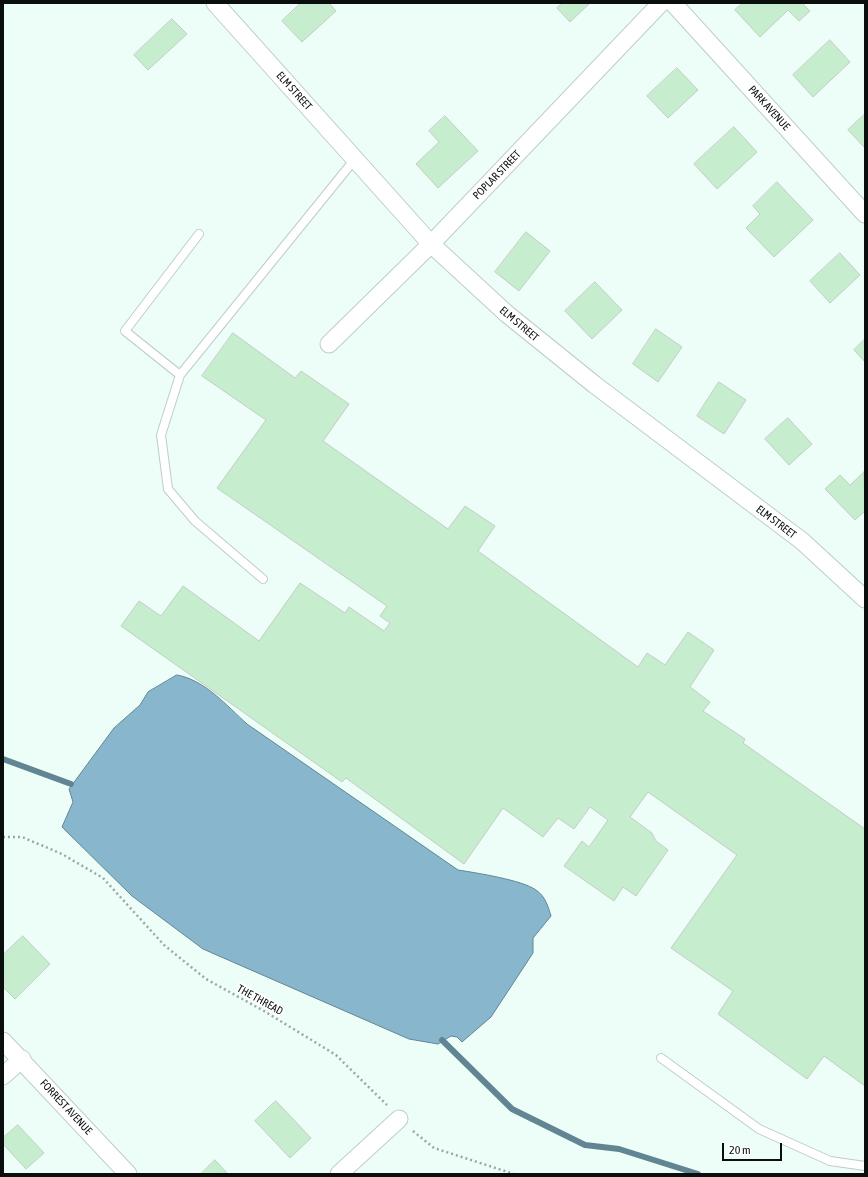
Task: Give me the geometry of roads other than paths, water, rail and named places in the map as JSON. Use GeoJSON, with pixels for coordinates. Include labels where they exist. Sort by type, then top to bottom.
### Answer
{"type":"FeatureCollection","features":[{"type":"Feature","properties":{"kind":"street","name":"ELM STREET"},"geometry":{"type":"LineString","coordinates":[[215,3],[431,244],[507,314],[595,385],[802,542],[863,593]]}},
{"type":"Feature","properties":{"kind":"street","name":"POPLAR STREET"},"geometry":{"type":"LineString","coordinates":[[329,344],[431,244],[662,3]]}},
{"type":"Feature","properties":{"kind":"street","name":"PARK AVENUE"},"geometry":{"type":"LineString","coordinates":[[673,3],[865,214]]}},
{"type":"Feature","properties":{"kind":"street","name":"FORREST AVENUE"},"geometry":{"type":"LineString","coordinates":[[3,1041],[22,1059],[128,1174]]}},
{"type":"Feature","properties":{"kind":"street"},"geometry":{"type":"LineString","coordinates":[[3,1076],[22,1059]]}},
{"type":"Feature","properties":{"kind":"street"},"geometry":{"type":"LineString","coordinates":[[339,1174],[399,1119]]}},
{"type":"Feature","properties":{"kind":"lane"},"geometry":{"type":"LineString","coordinates":[[263,579],[195,521],[168,489],[161,436],[180,375],[355,159]]}},
{"type":"Feature","properties":{"kind":"lane"},"geometry":{"type":"LineString","coordinates":[[180,375],[125,331],[199,234]]}},
{"type":"Feature","properties":{"kind":"lane"},"geometry":{"type":"LineString","coordinates":[[661,1058],[759,1129],[830,1161],[865,1166]]}},
{"type":"Feature","properties":{"kind":"water"},"geometry":{"type":"Polygon","coordinates":[[[177,675],[197,682],[206,688],[247,724],[458,870],[499,877],[521,883],[536,890],[542,895],[551,916],[533,938],[533,953],[491,1017],[462,1042],[457,1037],[451,1036],[438,1044],[409,1039],[203,949],[132,896],[62,827],[73,802],[69,789],[114,728],[140,705],[148,692],[177,675]]]}},
{"type":"Feature","properties":{"kind":"waterway"},"geometry":{"type":"LineString","coordinates":[[3,759],[71,784]]}},
{"type":"Feature","properties":{"kind":"waterway"},"geometry":{"type":"LineString","coordinates":[[442,1040],[512,1109],[585,1145],[619,1149],[698,1174]]}}]}
